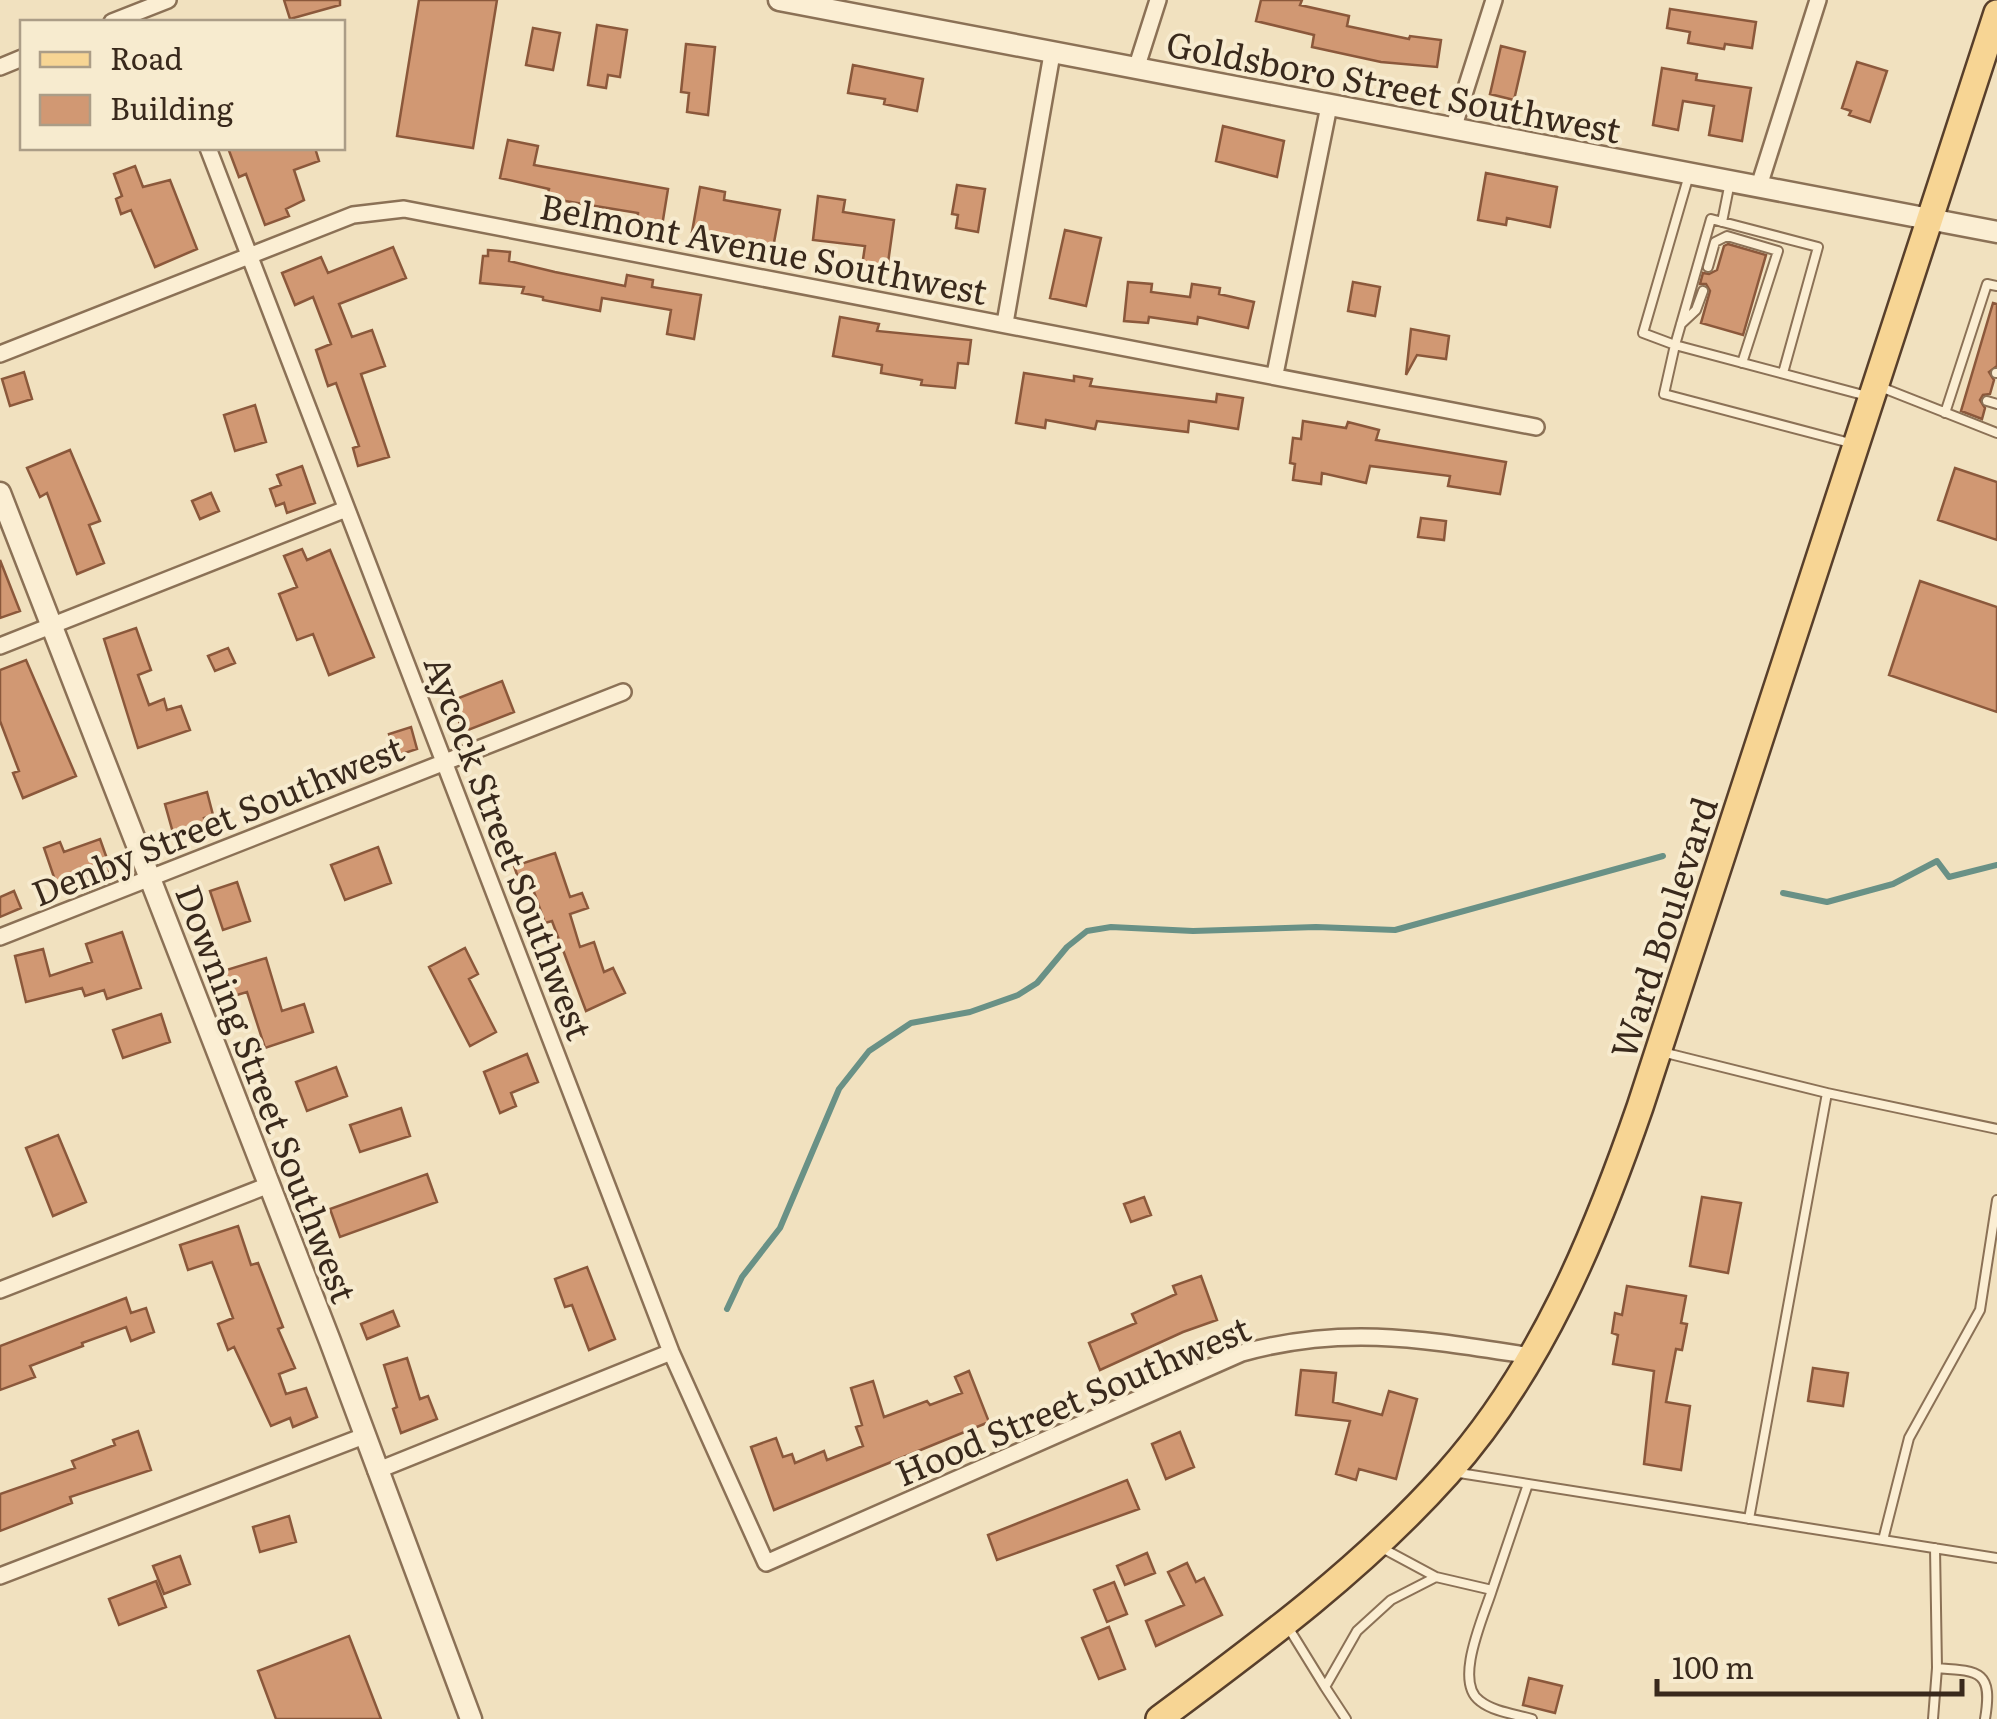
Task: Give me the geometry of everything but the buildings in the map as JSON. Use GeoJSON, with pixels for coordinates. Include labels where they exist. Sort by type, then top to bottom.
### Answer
{"type":"FeatureCollection","features":[{"type":"Feature","properties":{"kind":"main road","name":"Ward Boulevard"},"geometry":{"type":"LineString","coordinates":[[1159,1719],[1377,1546],[1449,1472],[1531,1356],[1584,1256],[1659,1051],[1997,12]]}},
{"type":"Feature","properties":{"kind":"street","name":"Goldsboro Street Southwest"},"geometry":{"type":"LineString","coordinates":[[780,0],[1997,232]]}},
{"type":"Feature","properties":{"kind":"street"},"geometry":{"type":"LineString","coordinates":[[1136,70],[1158,0]]}},
{"type":"Feature","properties":{"kind":"street"},"geometry":{"type":"LineString","coordinates":[[1452,129],[1494,0]]}},
{"type":"Feature","properties":{"kind":"street"},"geometry":{"type":"LineString","coordinates":[[1759,186],[1818,0]]}},
{"type":"Feature","properties":{"kind":"street"},"geometry":{"type":"LineString","coordinates":[[117,20],[158,2]]}},
{"type":"Feature","properties":{"kind":"street"},"geometry":{"type":"LineString","coordinates":[[1005,322],[1052,54]]}},
{"type":"Feature","properties":{"kind":"street"},"geometry":{"type":"LineString","coordinates":[[1274,374],[1330,106]]}},
{"type":"Feature","properties":{"kind":"street","name":"Aycock Street Southwest"},"geometry":{"type":"LineString","coordinates":[[209,150],[671,1352],[766,1563]]}},
{"type":"Feature","properties":{"kind":"street","name":"Belmont Avenue Southwest"},"geometry":{"type":"LineString","coordinates":[[0,354],[353,215],[404,209],[1536,427]]}},
{"type":"Feature","properties":{"kind":"street","name":"Downing Street Southwest"},"geometry":{"type":"LineString","coordinates":[[0,493],[472,1719]]}},
{"type":"Feature","properties":{"kind":"street"},"geometry":{"type":"LineString","coordinates":[[0,646],[346,509]]}},
{"type":"Feature","properties":{"kind":"street","name":"Denby Street Southwest"},"geometry":{"type":"LineString","coordinates":[[0,937],[624,692]]}},
{"type":"Feature","properties":{"kind":"street"},"geometry":{"type":"LineString","coordinates":[[0,1290],[268,1185]]}},
{"type":"Feature","properties":{"kind":"street","name":"Hood Street Southwest"},"geometry":{"type":"LineString","coordinates":[[766,1563],[1242,1353],[1274,1344],[1344,1336],[1396,1336],[1531,1356]]}},
{"type":"Feature","properties":{"kind":"street"},"geometry":{"type":"LineString","coordinates":[[376,1471],[671,1352]]}},
{"type":"Feature","properties":{"kind":"street"},"geometry":{"type":"LineString","coordinates":[[0,1576],[364,1436]]}},
{"type":"Feature","properties":{"kind":"lane"},"geometry":{"type":"LineString","coordinates":[[1689,174],[1643,333],[1783,373],[1872,390],[1997,433]]}},
{"type":"Feature","properties":{"kind":"lane"},"geometry":{"type":"LineString","coordinates":[[1722,222],[1731,181]]}},
{"type":"Feature","properties":{"kind":"lane"},"geometry":{"type":"LineString","coordinates":[[1783,373],[1818,247],[1711,219],[1664,394],[1855,444]]}},
{"type":"Feature","properties":{"kind":"lane"},"geometry":{"type":"LineString","coordinates":[[1708,267],[1715,242],[1728,236],[1778,251],[1742,362]]}},
{"type":"Feature","properties":{"kind":"lane"},"geometry":{"type":"LineString","coordinates":[[1945,413],[1987,284],[1997,286]]}},
{"type":"Feature","properties":{"kind":"lane"},"geometry":{"type":"LineString","coordinates":[[1681,324],[1696,310],[1702,291]]}},
{"type":"Feature","properties":{"kind":"lane"},"geometry":{"type":"LineString","coordinates":[[1978,311],[1990,314]]}},
{"type":"Feature","properties":{"kind":"lane"},"geometry":{"type":"LineString","coordinates":[[1970,336],[1982,340]]}},
{"type":"Feature","properties":{"kind":"lane"},"geometry":{"type":"LineString","coordinates":[[1961,363],[1974,366]]}},
{"type":"Feature","properties":{"kind":"lane"},"geometry":{"type":"LineString","coordinates":[[1953,388],[1966,394]]}},
{"type":"Feature","properties":{"kind":"lane"},"geometry":{"type":"LineString","coordinates":[[1659,1051],[1997,1129]]}},
{"type":"Feature","properties":{"kind":"lane"},"geometry":{"type":"LineString","coordinates":[[1749,1519],[1828,1093]]}},
{"type":"Feature","properties":{"kind":"lane"},"geometry":{"type":"LineString","coordinates":[[1883,1540],[1909,1438],[1980,1310],[1997,1200]]}},
{"type":"Feature","properties":{"kind":"lane"},"geometry":{"type":"LineString","coordinates":[[1449,1472],[1997,1558]]}},
{"type":"Feature","properties":{"kind":"lane"},"geometry":{"type":"LineString","coordinates":[[1528,1484],[1468,1671],[1469,1686],[1476,1699],[1532,1719]]}},
{"type":"Feature","properties":{"kind":"lane"},"geometry":{"type":"LineString","coordinates":[[1377,1546],[1436,1576],[1492,1590]]}},
{"type":"Feature","properties":{"kind":"lane"},"geometry":{"type":"LineString","coordinates":[[1933,1719],[1937,1668],[1935,1548]]}},
{"type":"Feature","properties":{"kind":"lane"},"geometry":{"type":"LineString","coordinates":[[1325,1687],[1357,1631],[1391,1600],[1436,1576]]}},
{"type":"Feature","properties":{"kind":"lane"},"geometry":{"type":"LineString","coordinates":[[1285,1622],[1346,1719]]}},
{"type":"Feature","properties":{"kind":"lane"},"geometry":{"type":"LineString","coordinates":[[1937,1668],[1970,1670],[1982,1676],[1987,1683],[1985,1719]]}},
{"type":"Feature","properties":{"kind":"waterway"},"geometry":{"type":"LineString","coordinates":[[727,1309],[742,1277],[780,1228],[839,1089],[869,1051],[911,1023],[970,1012],[1018,995],[1037,983],[1067,947],[1087,931],[1111,927],[1193,931],[1316,927],[1395,930],[1663,856]]}},
{"type":"Feature","properties":{"kind":"waterway"},"geometry":{"type":"LineString","coordinates":[[1783,893],[1827,902],[1893,884],[1937,861],[1949,877],[1997,865]]}}]}
